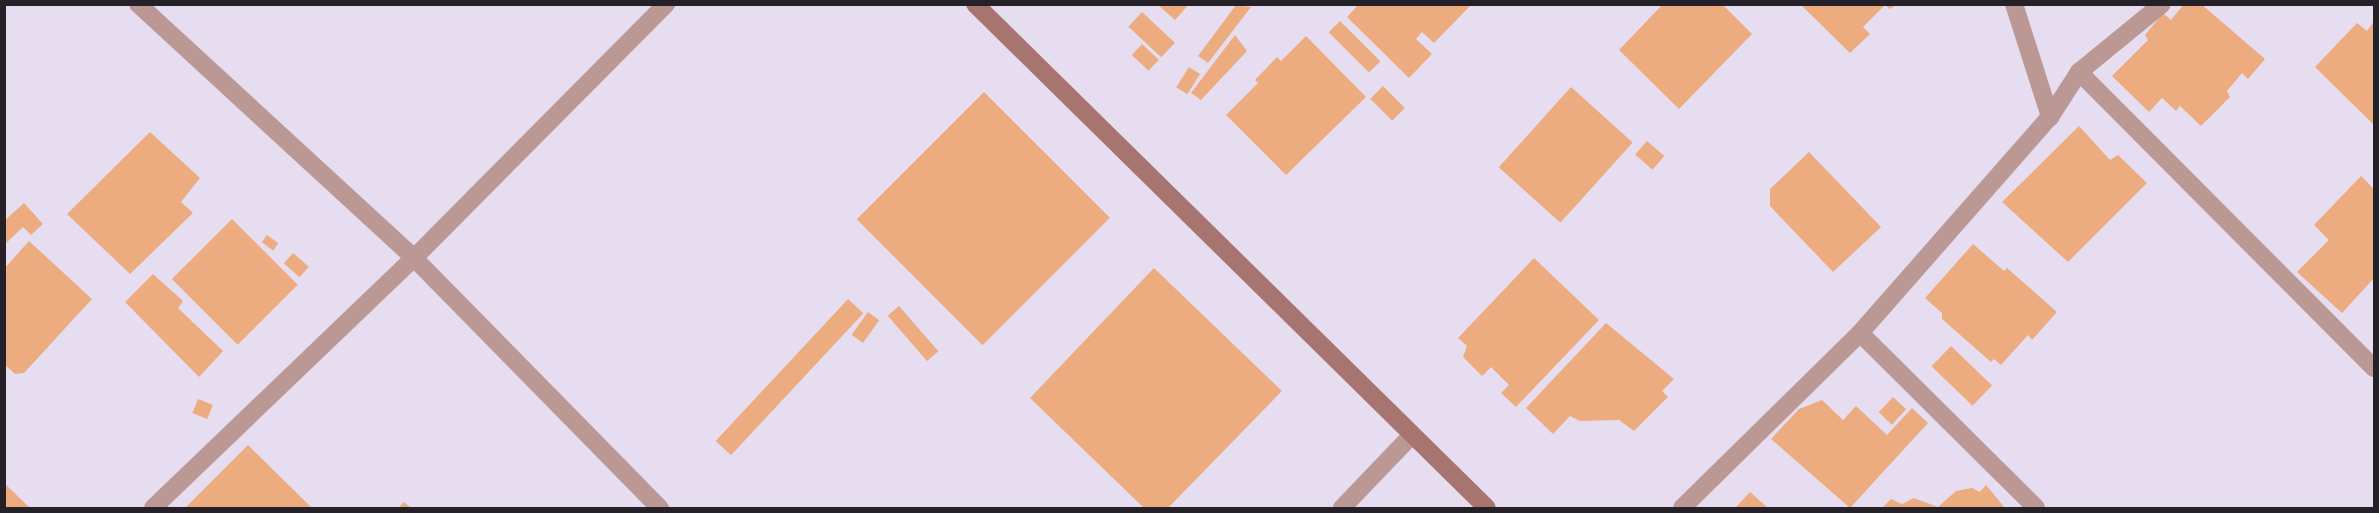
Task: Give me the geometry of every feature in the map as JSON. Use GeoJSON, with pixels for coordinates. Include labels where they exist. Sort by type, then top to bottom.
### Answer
{"type":"FeatureCollection","features":[{"type":"Feature","properties":{"kind":"street"},"geometry":{"type":"LineString","coordinates":[[138,4],[414,258],[660,508]]}},
{"type":"Feature","properties":{"kind":"street"},"geometry":{"type":"LineString","coordinates":[[153,508],[414,258],[666,4]]}},
{"type":"Feature","properties":{"kind":"street"},"geometry":{"type":"LineString","coordinates":[[2013,4],[2050,117]]}},
{"type":"Feature","properties":{"kind":"street"},"geometry":{"type":"LineString","coordinates":[[1682,508],[1860,333],[2050,117],[2079,72],[2162,4]]}},
{"type":"Feature","properties":{"kind":"street"},"geometry":{"type":"LineString","coordinates":[[977,5],[1487,508]]}},
{"type":"Feature","properties":{"kind":"street"},"geometry":{"type":"LineString","coordinates":[[2079,72],[2374,368]]}},
{"type":"Feature","properties":{"kind":"street"},"geometry":{"type":"LineString","coordinates":[[1860,333],[2036,508]]}},
{"type":"Feature","properties":{"kind":"street"},"geometry":{"type":"LineString","coordinates":[[1342,508],[1412,435]]}},
{"type":"Feature","properties":{"kind":"building"},"geometry":{"type":"Polygon","coordinates":[[[1157,4],[1189,4],[1175,20],[1157,4]]]}},
{"type":"Feature","properties":{"kind":"building"},"geometry":{"type":"Polygon","coordinates":[[[1359,4],[1472,4],[1434,43],[1422,32],[1416,39],[1432,54],[1409,78],[1347,17],[1359,4]]]}},
{"type":"Feature","properties":{"kind":"building"},"geometry":{"type":"Polygon","coordinates":[[[1663,4],[1722,4],[1752,34],[1679,109],[1619,50],[1663,4]]]}},
{"type":"Feature","properties":{"kind":"building"},"geometry":{"type":"Polygon","coordinates":[[[1800,4],[1896,5],[1890,9],[1885,5],[1863,27],[1870,34],[1850,53],[1800,4]]]}},
{"type":"Feature","properties":{"kind":"building"},"geometry":{"type":"Polygon","coordinates":[[[2184,4],[2201,4],[2265,59],[2248,79],[2242,73],[2227,91],[2230,97],[2201,126],[2180,106],[2176,111],[2162,98],[2149,112],[2112,76],[2148,40],[2145,35],[2163,13],[2171,20],[2184,4]]]}},
{"type":"Feature","properties":{"kind":"building"},"geometry":{"type":"Polygon","coordinates":[[[1236,5],[1251,7],[1208,63],[1198,56],[1236,5]]]}},
{"type":"Feature","properties":{"kind":"building"},"geometry":{"type":"Polygon","coordinates":[[[1142,12],[1175,43],[1161,57],[1128,27],[1142,12]]]}},
{"type":"Feature","properties":{"kind":"building"},"geometry":{"type":"Polygon","coordinates":[[[1340,21],[1380,61],[1369,73],[1329,32],[1340,21]]]}},
{"type":"Feature","properties":{"kind":"building"},"geometry":{"type":"Polygon","coordinates":[[[2374,21],[2374,125],[2315,67],[2357,23],[2367,31],[2374,21]]]}},
{"type":"Feature","properties":{"kind":"building"},"geometry":{"type":"Polygon","coordinates":[[[1235,35],[1247,51],[1201,100],[1191,93],[1235,35]]]}},
{"type":"Feature","properties":{"kind":"building"},"geometry":{"type":"Polygon","coordinates":[[[1306,36],[1366,97],[1286,175],[1226,115],[1258,83],[1255,80],[1277,57],[1281,61],[1306,36]]]}},
{"type":"Feature","properties":{"kind":"building"},"geometry":{"type":"Polygon","coordinates":[[[1142,44],[1159,60],[1149,71],[1132,55],[1142,44]]]}},
{"type":"Feature","properties":{"kind":"building"},"geometry":{"type":"Polygon","coordinates":[[[1189,67],[1200,74],[1187,94],[1176,87],[1189,67]]]}},
{"type":"Feature","properties":{"kind":"building"},"geometry":{"type":"Polygon","coordinates":[[[1383,86],[1405,108],[1392,121],[1370,99],[1383,86]]]}},
{"type":"Feature","properties":{"kind":"building"},"geometry":{"type":"Polygon","coordinates":[[[1571,87],[1633,143],[1560,223],[1499,167],[1571,87]]]}},
{"type":"Feature","properties":{"kind":"building"},"geometry":{"type":"Polygon","coordinates":[[[984,92],[1110,218],[983,345],[857,219],[984,92]]]}},
{"type":"Feature","properties":{"kind":"building"},"geometry":{"type":"Polygon","coordinates":[[[2079,126],[2110,160],[2118,155],[2147,183],[2068,262],[2002,202],[2079,126]]]}},
{"type":"Feature","properties":{"kind":"building"},"geometry":{"type":"Polygon","coordinates":[[[150,132],[200,178],[181,202],[193,213],[130,274],[67,214],[150,132]]]}},
{"type":"Feature","properties":{"kind":"building"},"geometry":{"type":"Polygon","coordinates":[[[1647,141],[1664,156],[1653,170],[1635,155],[1647,141]]]}},
{"type":"Feature","properties":{"kind":"building"},"geometry":{"type":"Polygon","coordinates":[[[1809,152],[1881,227],[1833,272],[1770,206],[1770,189],[1809,152]]]}},
{"type":"Feature","properties":{"kind":"building"},"geometry":{"type":"Polygon","coordinates":[[[2361,176],[2374,189],[2374,278],[2342,313],[2297,272],[2329,240],[2314,225],[2361,176]]]}},
{"type":"Feature","properties":{"kind":"building"},"geometry":{"type":"Polygon","coordinates":[[[24,203],[43,224],[31,235],[23,227],[4,245],[4,221],[24,203]]]}},
{"type":"Feature","properties":{"kind":"building"},"geometry":{"type":"Polygon","coordinates":[[[232,219],[298,285],[238,345],[172,279],[232,219]]]}},
{"type":"Feature","properties":{"kind":"building"},"geometry":{"type":"Polygon","coordinates":[[[267,235],[278,243],[273,251],[262,242],[267,235]]]}},
{"type":"Feature","properties":{"kind":"building"},"geometry":{"type":"Polygon","coordinates":[[[29,241],[92,299],[24,373],[15,374],[4,364],[4,269],[29,241]]]}},
{"type":"Feature","properties":{"kind":"building"},"geometry":{"type":"Polygon","coordinates":[[[1973,244],[2004,271],[2007,268],[2057,312],[2032,340],[2028,335],[2001,365],[1994,359],[1991,362],[1942,319],[1942,313],[1925,298],[1973,244]]]}},
{"type":"Feature","properties":{"kind":"building"},"geometry":{"type":"Polygon","coordinates":[[[293,253],[309,267],[300,277],[284,264],[293,253]]]}},
{"type":"Feature","properties":{"kind":"building"},"geometry":{"type":"Polygon","coordinates":[[[1534,258],[1599,320],[1516,407],[1501,393],[1509,385],[1491,367],[1482,376],[1463,357],[1467,346],[1458,338],[1534,258]]]}},
{"type":"Feature","properties":{"kind":"building"},"geometry":{"type":"Polygon","coordinates":[[[1154,268],[1282,391],[1168,508],[1144,508],[1030,398],[1154,268]]]}},
{"type":"Feature","properties":{"kind":"building"},"geometry":{"type":"Polygon","coordinates":[[[153,274],[183,301],[178,308],[223,351],[199,377],[125,302],[153,274]]]}},
{"type":"Feature","properties":{"kind":"building"},"geometry":{"type":"Polygon","coordinates":[[[848,299],[863,313],[731,455],[716,441],[848,299]]]}},
{"type":"Feature","properties":{"kind":"building"},"geometry":{"type":"Polygon","coordinates":[[[899,306],[938,351],[927,361],[888,316],[899,306]]]}},
{"type":"Feature","properties":{"kind":"building"},"geometry":{"type":"Polygon","coordinates":[[[868,312],[879,320],[863,343],[852,335],[868,312]]]}},
{"type":"Feature","properties":{"kind":"building"},"geometry":{"type":"Polygon","coordinates":[[[1606,323],[1674,379],[1662,391],[1668,397],[1634,431],[1619,420],[1580,421],[1570,416],[1553,434],[1526,408],[1606,323]]]}},
{"type":"Feature","properties":{"kind":"building"},"geometry":{"type":"Polygon","coordinates":[[[1951,346],[1992,386],[1973,406],[1932,366],[1951,346]]]}},
{"type":"Feature","properties":{"kind":"building"},"geometry":{"type":"Polygon","coordinates":[[[1893,397],[1906,409],[1892,425],[1879,412],[1893,397]]]}},
{"type":"Feature","properties":{"kind":"building"},"geometry":{"type":"Polygon","coordinates":[[[198,399],[213,405],[207,419],[192,413],[198,399]]]}},
{"type":"Feature","properties":{"kind":"building"},"geometry":{"type":"Polygon","coordinates":[[[1822,400],[1843,420],[1856,406],[1887,435],[1912,408],[1928,423],[1850,508],[1771,439],[1799,409],[1822,400]]]}},
{"type":"Feature","properties":{"kind":"building"},"geometry":{"type":"Polygon","coordinates":[[[248,445],[312,508],[185,508],[248,445]]]}},
{"type":"Feature","properties":{"kind":"building"},"geometry":{"type":"Polygon","coordinates":[[[4,483],[30,508],[4,508],[4,483]]]}},
{"type":"Feature","properties":{"kind":"building"},"geometry":{"type":"Polygon","coordinates":[[[1986,485],[2005,508],[1882,508],[1891,499],[1902,504],[1914,498],[1938,507],[1956,491],[1972,488],[1980,492],[1986,485]]]}},
{"type":"Feature","properties":{"kind":"building"},"geometry":{"type":"Polygon","coordinates":[[[1750,492],[1768,508],[1735,508],[1750,492]]]}},
{"type":"Feature","properties":{"kind":"building"},"geometry":{"type":"Polygon","coordinates":[[[404,502],[411,508],[398,508],[404,502]]]}}]}
